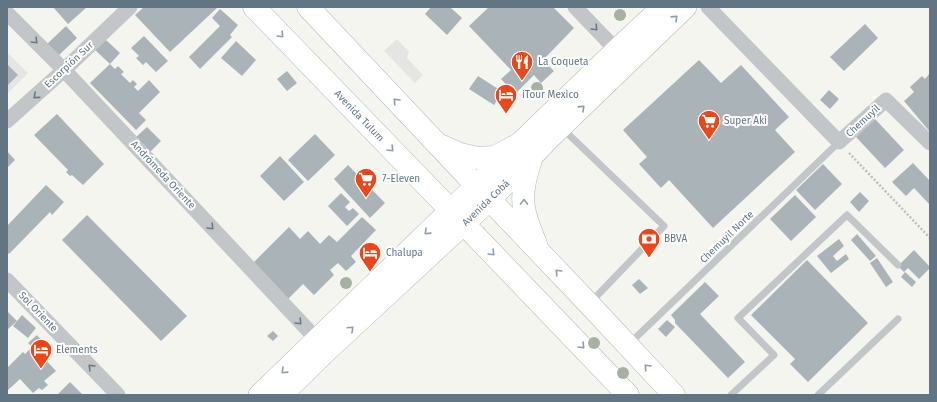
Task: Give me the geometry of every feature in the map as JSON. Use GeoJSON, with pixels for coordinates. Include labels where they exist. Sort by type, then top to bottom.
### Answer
{"type":"FeatureCollection","features":[{"type":"Feature","properties":{"kind":"main road","name":"Avenida Tulum"},"geometry":{"type":"LineString","coordinates":[[254,7],[628,395]]}},
{"type":"Feature","properties":{"kind":"main road"},"geometry":{"type":"LineString","coordinates":[[308,7],[674,395]]}},
{"type":"Feature","properties":{"kind":"main road","name":"Avenida Cobá"},"geometry":{"type":"LineString","coordinates":[[457,217],[475,185],[525,150],[562,128],[662,7]]}},
{"type":"Feature","properties":{"kind":"main road","name":"Avenida Cobá"},"geometry":{"type":"LineString","coordinates":[[259,395],[322,345],[457,217],[490,200],[525,150],[622,56],[686,7]]}},
{"type":"Feature","properties":{"kind":"main road"},"geometry":{"type":"LineString","coordinates":[[436,143],[460,154],[478,158],[495,157],[525,150],[528,169],[524,187],[523,208],[529,229],[539,252]]}},
{"type":"Feature","properties":{"kind":"main road","name":"Avenida Cobá"},"geometry":{"type":"LineString","coordinates":[[282,395],[322,345]]}},
{"type":"Feature","properties":{"kind":"street","name":"Escorpión Sur"},"geometry":{"type":"LineString","coordinates":[[7,121],[64,70],[130,7]]}},
{"type":"Feature","properties":{"kind":"street"},"geometry":{"type":"LineString","coordinates":[[575,7],[622,56]]}},
{"type":"Feature","properties":{"kind":"street"},"geometry":{"type":"LineString","coordinates":[[708,7],[840,142]]}},
{"type":"Feature","properties":{"kind":"street","name":"Andrómeda Oriente"},"geometry":{"type":"LineString","coordinates":[[7,13],[64,70],[322,345]]}},
{"type":"Feature","properties":{"kind":"street","name":"Chemuyil"},"geometry":{"type":"LineString","coordinates":[[840,142],[886,100],[930,143]]}},
{"type":"Feature","properties":{"kind":"street","name":"Sol Oriente"},"geometry":{"type":"LineString","coordinates":[[7,280],[118,395]]}},
{"type":"Feature","properties":{"kind":"lane"},"geometry":{"type":"LineString","coordinates":[[562,128],[664,226],[589,304]]}},
{"type":"Feature","properties":{"kind":"lane","name":"Chemuyil Norte"},"geometry":{"type":"LineString","coordinates":[[628,345],[840,142]]}},
{"type":"Feature","properties":{"kind":"lane"},"geometry":{"type":"LineString","coordinates":[[731,395],[774,355],[738,318],[847,215],[898,265]]}},
{"type":"Feature","properties":{"kind":"lane"},"geometry":{"type":"LineString","coordinates":[[818,395],[898,319]]}},
{"type":"Feature","properties":{"kind":"path"},"geometry":{"type":"LineString","coordinates":[[840,142],[930,238]]}},
{"type":"Feature","properties":{"kind":"shaded area"},"geometry":{"type":"Polygon","coordinates":[[[397,39],[409,52],[407,58],[423,75],[415,83],[384,51],[397,39]]]}},
{"type":"Feature","properties":{"kind":"shaded area"},"geometry":{"type":"Polygon","coordinates":[[[7,52],[28,73],[7,94],[7,52]]]}},
{"type":"Feature","properties":{"kind":"building"},"geometry":{"type":"Polygon","coordinates":[[[53,7],[87,7],[68,24],[53,7]]]}},
{"type":"Feature","properties":{"kind":"building"},"geometry":{"type":"Polygon","coordinates":[[[144,7],[218,7],[170,52],[135,15],[144,7]]]}},
{"type":"Feature","properties":{"kind":"building"},"geometry":{"type":"Polygon","coordinates":[[[431,7],[450,7],[462,18],[447,35],[425,14],[431,7]]]}},
{"type":"Feature","properties":{"kind":"building"},"geometry":{"type":"Polygon","coordinates":[[[489,7],[553,7],[574,28],[543,60],[554,71],[541,83],[534,75],[515,94],[501,79],[511,70],[469,26],[489,7]]]}},
{"type":"Feature","properties":{"kind":"building"},"geometry":{"type":"Polygon","coordinates":[[[220,9],[238,25],[230,35],[232,37],[200,69],[189,57],[220,26],[212,18],[220,9]]]}},
{"type":"Feature","properties":{"kind":"building"},"geometry":{"type":"Polygon","coordinates":[[[865,24],[878,38],[844,71],[830,57],[865,24]]]}},
{"type":"Feature","properties":{"kind":"building"},"geometry":{"type":"Polygon","coordinates":[[[66,26],[77,38],[58,56],[47,44],[66,26]]]}},
{"type":"Feature","properties":{"kind":"building"},"geometry":{"type":"Polygon","coordinates":[[[144,36],[168,61],[156,72],[146,62],[143,65],[136,58],[139,56],[131,48],[144,36]]]}},
{"type":"Feature","properties":{"kind":"building"},"geometry":{"type":"Polygon","coordinates":[[[105,39],[120,53],[110,64],[95,50],[105,39]]]}},
{"type":"Feature","properties":{"kind":"building"},"geometry":{"type":"Polygon","coordinates":[[[236,41],[256,60],[242,76],[221,58],[236,41]]]}},
{"type":"Feature","properties":{"kind":"building","name":"Super Aki"},"geometry":{"type":"Polygon","coordinates":[[[699,60],[721,83],[741,65],[789,117],[775,130],[795,152],[713,228],[669,180],[661,188],[639,164],[647,157],[623,130],[699,60]]]}},
{"type":"Feature","properties":{"kind":"building"},"geometry":{"type":"Polygon","coordinates":[[[7,64],[18,75],[7,86],[7,64]]]}},
{"type":"Feature","properties":{"kind":"building"},"geometry":{"type":"Polygon","coordinates":[[[110,64],[115,69],[118,66],[124,72],[121,74],[130,83],[133,80],[137,84],[134,87],[138,91],[149,80],[160,92],[139,113],[146,120],[136,130],[90,83],[110,64]]]}},
{"type":"Feature","properties":{"kind":"building"},"geometry":{"type":"Polygon","coordinates":[[[287,71],[297,83],[287,91],[277,79],[287,71]]]}},
{"type":"Feature","properties":{"kind":"building"},"geometry":{"type":"Polygon","coordinates":[[[930,73],[930,132],[904,101],[914,92],[910,87],[922,76],[925,79],[930,73]]]}},
{"type":"Feature","properties":{"kind":"building"},"geometry":{"type":"Polygon","coordinates":[[[478,76],[503,92],[494,105],[469,89],[478,76]]]}},
{"type":"Feature","properties":{"kind":"building"},"geometry":{"type":"Polygon","coordinates":[[[829,90],[839,99],[830,109],[820,100],[829,90]]]}},
{"type":"Feature","properties":{"kind":"building"},"geometry":{"type":"Polygon","coordinates":[[[57,114],[104,164],[83,185],[72,175],[70,176],[66,172],[68,170],[34,135],[57,114]]]}},
{"type":"Feature","properties":{"kind":"building"},"geometry":{"type":"Polygon","coordinates":[[[875,119],[904,150],[885,168],[856,137],[875,119]]]}},
{"type":"Feature","properties":{"kind":"building"},"geometry":{"type":"Polygon","coordinates":[[[147,127],[161,141],[149,153],[135,138],[147,127]]]}},
{"type":"Feature","properties":{"kind":"building"},"geometry":{"type":"Polygon","coordinates":[[[315,134],[335,155],[308,181],[288,160],[315,134]]]}},
{"type":"Feature","properties":{"kind":"building"},"geometry":{"type":"Polygon","coordinates":[[[7,151],[15,160],[7,168],[7,151]]]}},
{"type":"Feature","properties":{"kind":"building"},"geometry":{"type":"Polygon","coordinates":[[[280,156],[304,182],[284,201],[260,176],[280,156]]]}},
{"type":"Feature","properties":{"kind":"building"},"geometry":{"type":"Polygon","coordinates":[[[913,163],[930,181],[930,205],[914,188],[906,196],[892,182],[913,163]]]}},
{"type":"Feature","properties":{"kind":"building"},"geometry":{"type":"Polygon","coordinates":[[[823,164],[842,184],[815,210],[796,190],[823,164]]]}},
{"type":"Feature","properties":{"kind":"building","name":"7-Eleven"},"geometry":{"type":"Polygon","coordinates":[[[348,165],[385,203],[370,218],[334,179],[348,165]]]}},
{"type":"Feature","properties":{"kind":"building"},"geometry":{"type":"Polygon","coordinates":[[[46,185],[64,202],[52,215],[50,212],[9,254],[7,252],[7,226],[46,185]]]}},
{"type":"Feature","properties":{"kind":"building"},"geometry":{"type":"Polygon","coordinates":[[[860,192],[869,201],[859,212],[850,202],[860,192]]]}},
{"type":"Feature","properties":{"kind":"building"},"geometry":{"type":"Polygon","coordinates":[[[341,193],[350,202],[345,207],[349,211],[353,208],[359,214],[347,226],[328,206],[341,193]]]}},
{"type":"Feature","properties":{"kind":"building"},"geometry":{"type":"Polygon","coordinates":[[[795,195],[816,217],[791,241],[770,219],[795,195]]]}},
{"type":"Feature","properties":{"kind":"building"},"geometry":{"type":"Polygon","coordinates":[[[87,215],[187,316],[161,341],[62,240],[87,215]]]}},
{"type":"Feature","properties":{"kind":"building"},"geometry":{"type":"Polygon","coordinates":[[[362,217],[376,230],[351,256],[356,262],[346,271],[338,263],[330,270],[334,275],[314,295],[303,284],[288,299],[253,263],[289,227],[300,239],[308,231],[320,244],[329,235],[337,242],[362,217]]]}},
{"type":"Feature","properties":{"kind":"building"},"geometry":{"type":"Polygon","coordinates":[[[857,234],[876,256],[870,261],[851,240],[857,234]]]}},
{"type":"Feature","properties":{"kind":"building"},"geometry":{"type":"Polygon","coordinates":[[[839,239],[844,246],[833,256],[837,261],[846,254],[849,259],[831,273],[817,256],[839,239]]]}},
{"type":"Feature","properties":{"kind":"building"},"geometry":{"type":"Polygon","coordinates":[[[914,250],[930,267],[919,279],[908,268],[904,272],[898,266],[914,250]]]}},
{"type":"Feature","properties":{"kind":"building"},"geometry":{"type":"Polygon","coordinates":[[[877,258],[893,282],[886,287],[870,263],[877,258]]]}},
{"type":"Feature","properties":{"kind":"building"},"geometry":{"type":"Polygon","coordinates":[[[807,260],[868,323],[808,382],[790,364],[795,359],[751,315],[807,260]]]}},
{"type":"Feature","properties":{"kind":"building"},"geometry":{"type":"Polygon","coordinates":[[[905,272],[916,282],[912,287],[901,277],[905,272]]]}},
{"type":"Feature","properties":{"kind":"building"},"geometry":{"type":"Polygon","coordinates":[[[639,279],[648,288],[640,294],[632,285],[639,279]]]}},
{"type":"Feature","properties":{"kind":"building"},"geometry":{"type":"Polygon","coordinates":[[[705,282],[719,296],[700,314],[745,362],[728,378],[675,323],[675,320],[671,315],[705,282]]]}},
{"type":"Feature","properties":{"kind":"building"},"geometry":{"type":"Polygon","coordinates":[[[7,311],[17,321],[7,330],[7,311]]]}},
{"type":"Feature","properties":{"kind":"building"},"geometry":{"type":"Polygon","coordinates":[[[22,315],[36,328],[28,338],[13,326],[22,315]]]}},
{"type":"Feature","properties":{"kind":"building"},"geometry":{"type":"Polygon","coordinates":[[[667,320],[675,327],[666,337],[658,329],[667,320]]]}},
{"type":"Feature","properties":{"kind":"building"},"geometry":{"type":"Polygon","coordinates":[[[273,331],[278,336],[273,341],[267,336],[273,331]]]}},
{"type":"Feature","properties":{"kind":"building"},"geometry":{"type":"Polygon","coordinates":[[[37,335],[52,353],[45,359],[56,371],[44,381],[48,385],[42,390],[39,388],[33,393],[20,379],[7,391],[7,368],[23,352],[25,354],[32,347],[28,343],[37,335]]]}},
{"type":"Feature","properties":{"kind":"building"},"geometry":{"type":"Polygon","coordinates":[[[70,382],[83,395],[57,395],[70,382]]]}},
{"type":"Feature","properties":{"kind":"place","name":"La Coqueta"},"geometry":{"type":"Point","coordinates":[522,82]}},
{"type":"Feature","properties":{"kind":"place","name":"iTour Mexico"},"geometry":{"type":"Point","coordinates":[506,114]}},
{"type":"Feature","properties":{"kind":"place","name":"Super Aki"},"geometry":{"type":"Point","coordinates":[709,140]}},
{"type":"Feature","properties":{"kind":"place","name":"7-Eleven"},"geometry":{"type":"Point","coordinates":[366,198]}},
{"type":"Feature","properties":{"kind":"place","name":"BBVA"},"geometry":{"type":"Point","coordinates":[649,258]}},
{"type":"Feature","properties":{"kind":"place","name":"Chalupa"},"geometry":{"type":"Point","coordinates":[370,272]}},
{"type":"Feature","properties":{"kind":"place","name":"Elements"},"geometry":{"type":"Point","coordinates":[41,370]}}]}
